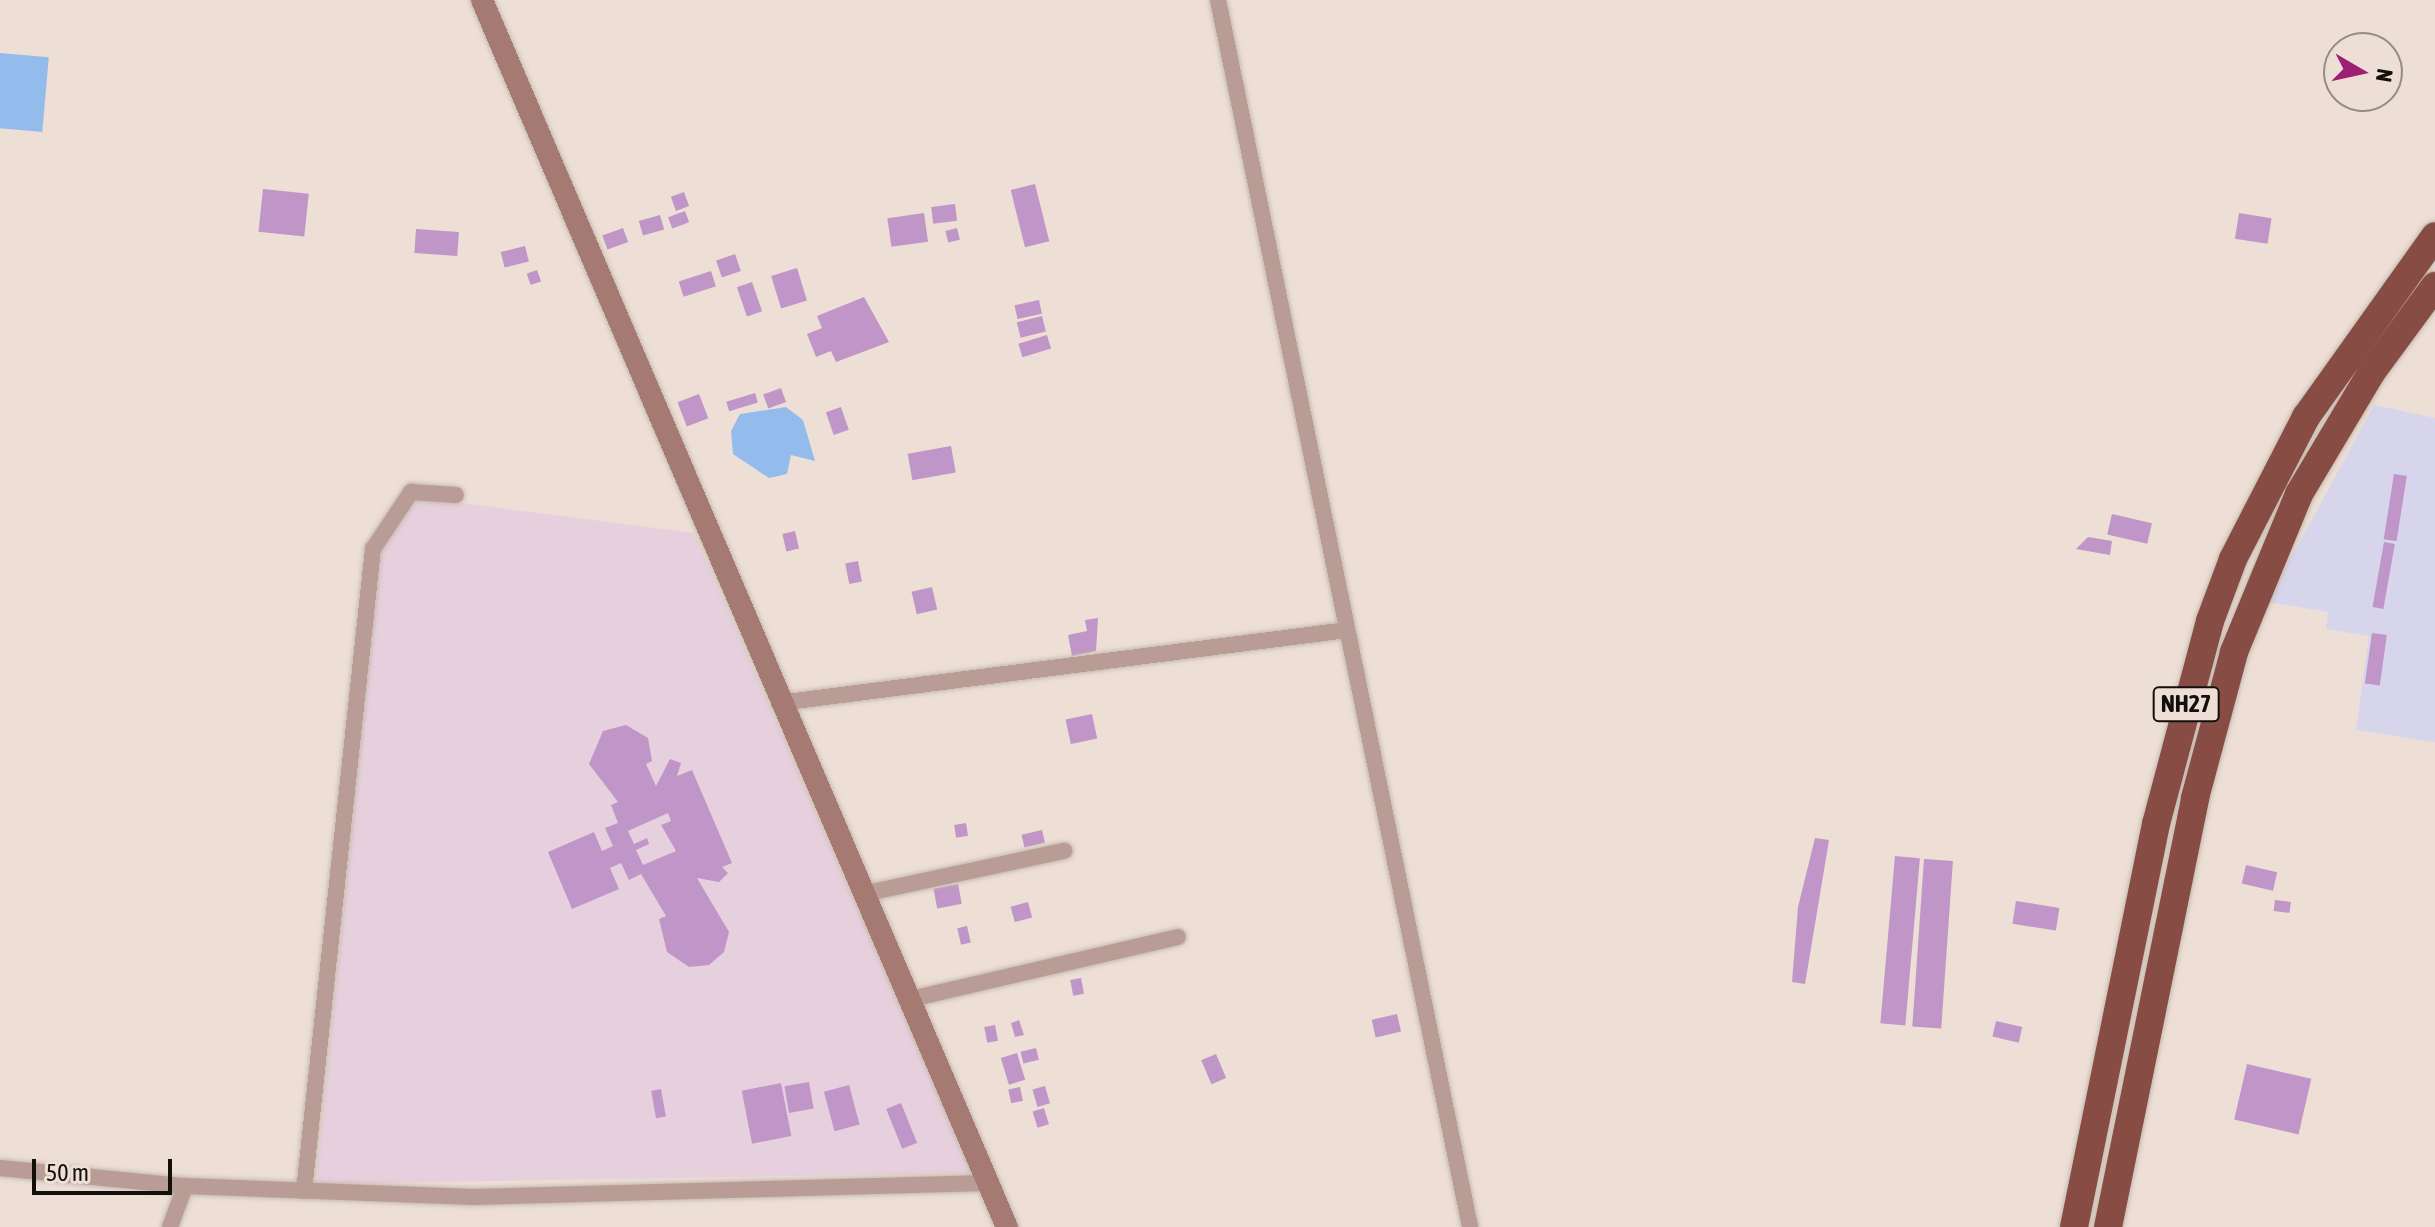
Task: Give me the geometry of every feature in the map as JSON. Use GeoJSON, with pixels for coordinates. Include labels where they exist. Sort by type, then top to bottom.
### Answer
{"type":"FeatureCollection","features":[{"type":"Feature","properties":{"kind":"highway","name":"NH27"},"geometry":{"type":"LineString","coordinates":[[2074,1227],[2156,824],[2210,621],[2233,559],[2306,417],[2435,236]]}},
{"type":"Feature","properties":{"kind":"highway","name":"NH27"},"geometry":{"type":"LineString","coordinates":[[2108,1227],[2195,798],[2234,652],[2299,494],[2371,373],[2435,286]]}},
{"type":"Feature","properties":{"kind":"street"},"geometry":{"type":"LineString","coordinates":[[482,0],[779,703],[1007,1227]]}},
{"type":"Feature","properties":{"kind":"street"},"geometry":{"type":"LineString","coordinates":[[1218,0],[1470,1227]]}},
{"type":"Feature","properties":{"kind":"street"},"geometry":{"type":"LineString","coordinates":[[304,1191],[373,549],[411,492],[456,495]]}},
{"type":"Feature","properties":{"kind":"street"},"geometry":{"type":"LineString","coordinates":[[779,703],[1347,630]]}},
{"type":"Feature","properties":{"kind":"street"},"geometry":{"type":"LineString","coordinates":[[863,894],[1064,851]]}},
{"type":"Feature","properties":{"kind":"street"},"geometry":{"type":"LineString","coordinates":[[907,1000],[1178,937]]}},
{"type":"Feature","properties":{"kind":"street"},"geometry":{"type":"LineString","coordinates":[[0,1168],[185,1186],[473,1197],[987,1183]]}},
{"type":"Feature","properties":{"kind":"street"},"geometry":{"type":"LineString","coordinates":[[170,1227],[185,1186]]}},
{"type":"Feature","properties":{"kind":"shaded area"},"geometry":{"type":"Polygon","coordinates":[[[2374,405],[2435,418],[2435,742],[2356,730],[2369,636],[2326,629],[2328,612],[2267,602],[2374,405]]]}},
{"type":"Feature","properties":{"kind":"shaded area"},"geometry":{"type":"Polygon","coordinates":[[[416,497],[694,533],[972,1173],[316,1184],[380,550],[416,497]]]}},
{"type":"Feature","properties":{"kind":"water"},"geometry":{"type":"Polygon","coordinates":[[[0,53],[49,57],[42,132],[0,128],[0,53]]]}},
{"type":"Feature","properties":{"kind":"water"},"geometry":{"type":"Polygon","coordinates":[[[786,407],[803,420],[815,461],[791,455],[787,474],[769,478],[733,454],[731,431],[740,414],[786,407]]]}},
{"type":"Feature","properties":{"kind":"building"},"geometry":{"type":"Polygon","coordinates":[[[1035,184],[1049,241],[1025,247],[1011,190],[1035,184]]]}},
{"type":"Feature","properties":{"kind":"building"},"geometry":{"type":"Polygon","coordinates":[[[263,189],[309,194],[304,237],[259,232],[263,189]]]}},
{"type":"Feature","properties":{"kind":"building"},"geometry":{"type":"Polygon","coordinates":[[[684,192],[689,206],[676,211],[671,197],[684,192]]]}},
{"type":"Feature","properties":{"kind":"building"},"geometry":{"type":"Polygon","coordinates":[[[955,204],[957,221],[933,224],[931,207],[955,204]]]}},
{"type":"Feature","properties":{"kind":"building"},"geometry":{"type":"Polygon","coordinates":[[[685,211],[689,222],[672,228],[668,217],[685,211]]]}},
{"type":"Feature","properties":{"kind":"building"},"geometry":{"type":"Polygon","coordinates":[[[924,213],[928,242],[891,247],[887,218],[924,213]]]}},
{"type":"Feature","properties":{"kind":"building"},"geometry":{"type":"Polygon","coordinates":[[[2239,213],[2272,218],[2268,244],[2235,239],[2239,213]]]}},
{"type":"Feature","properties":{"kind":"building"},"geometry":{"type":"Polygon","coordinates":[[[660,215],[664,229],[643,235],[639,221],[660,215]]]}},
{"type":"Feature","properties":{"kind":"building"},"geometry":{"type":"Polygon","coordinates":[[[623,228],[628,242],[607,250],[602,236],[623,228]]]}},
{"type":"Feature","properties":{"kind":"building"},"geometry":{"type":"Polygon","coordinates":[[[957,228],[960,240],[948,243],[945,231],[957,228]]]}},
{"type":"Feature","properties":{"kind":"building"},"geometry":{"type":"Polygon","coordinates":[[[416,229],[459,232],[457,256],[414,253],[416,229]]]}},
{"type":"Feature","properties":{"kind":"building"},"geometry":{"type":"Polygon","coordinates":[[[525,246],[529,262],[505,268],[501,252],[525,246]]]}},
{"type":"Feature","properties":{"kind":"building"},"geometry":{"type":"Polygon","coordinates":[[[735,254],[741,271],[722,278],[716,261],[735,254]]]}},
{"type":"Feature","properties":{"kind":"building"},"geometry":{"type":"Polygon","coordinates":[[[797,268],[807,301],[781,308],[771,276],[797,268]]]}},
{"type":"Feature","properties":{"kind":"building"},"geometry":{"type":"Polygon","coordinates":[[[537,270],[541,281],[531,285],[527,274],[537,270]]]}},
{"type":"Feature","properties":{"kind":"building"},"geometry":{"type":"Polygon","coordinates":[[[711,271],[716,286],[684,297],[679,282],[711,271]]]}},
{"type":"Feature","properties":{"kind":"building"},"geometry":{"type":"Polygon","coordinates":[[[752,282],[762,311],[747,317],[737,287],[752,282]]]}},
{"type":"Feature","properties":{"kind":"building"},"geometry":{"type":"Polygon","coordinates":[[[864,297],[889,342],[836,362],[831,351],[816,357],[807,334],[822,328],[817,316],[864,297]]]}},
{"type":"Feature","properties":{"kind":"building"},"geometry":{"type":"Polygon","coordinates":[[[1039,300],[1042,314],[1017,319],[1015,305],[1039,300]]]}},
{"type":"Feature","properties":{"kind":"building"},"geometry":{"type":"Polygon","coordinates":[[[1042,316],[1046,332],[1021,338],[1017,322],[1042,316]]]}},
{"type":"Feature","properties":{"kind":"building"},"geometry":{"type":"Polygon","coordinates":[[[1047,335],[1051,348],[1022,357],[1018,344],[1047,335]]]}},
{"type":"Feature","properties":{"kind":"building"},"geometry":{"type":"Polygon","coordinates":[[[781,388],[786,402],[768,409],[763,394],[781,388]]]}},
{"type":"Feature","properties":{"kind":"building"},"geometry":{"type":"Polygon","coordinates":[[[755,393],[758,403],[729,411],[726,402],[755,393]]]}},
{"type":"Feature","properties":{"kind":"building"},"geometry":{"type":"Polygon","coordinates":[[[699,394],[708,418],[687,427],[678,402],[699,394]]]}},
{"type":"Feature","properties":{"kind":"building"},"geometry":{"type":"Polygon","coordinates":[[[841,407],[849,430],[834,435],[826,412],[841,407]]]}},
{"type":"Feature","properties":{"kind":"building"},"geometry":{"type":"Polygon","coordinates":[[[951,446],[956,473],[912,480],[908,454],[951,446]]]}},
{"type":"Feature","properties":{"kind":"building"},"geometry":{"type":"Polygon","coordinates":[[[2394,474],[2407,476],[2397,541],[2384,539],[2394,474]]]}},
{"type":"Feature","properties":{"kind":"building"},"geometry":{"type":"Polygon","coordinates":[[[2112,514],[2152,523],[2147,544],[2107,534],[2112,514]]]}},
{"type":"Feature","properties":{"kind":"building"},"geometry":{"type":"Polygon","coordinates":[[[795,531],[799,549],[786,551],[782,534],[795,531]]]}},
{"type":"Feature","properties":{"kind":"building"},"geometry":{"type":"Polygon","coordinates":[[[2088,537],[2112,541],[2110,555],[2076,549],[2088,537]]]}},
{"type":"Feature","properties":{"kind":"building"},"geometry":{"type":"Polygon","coordinates":[[[2384,542],[2395,544],[2383,609],[2373,607],[2384,542]]]}},
{"type":"Feature","properties":{"kind":"building"},"geometry":{"type":"Polygon","coordinates":[[[858,561],[862,582],[849,584],[845,563],[858,561]]]}},
{"type":"Feature","properties":{"kind":"building"},"geometry":{"type":"Polygon","coordinates":[[[932,587],[937,609],[917,614],[912,592],[932,587]]]}},
{"type":"Feature","properties":{"kind":"building"},"geometry":{"type":"Polygon","coordinates":[[[1098,618],[1096,651],[1072,656],[1068,635],[1087,631],[1085,620],[1098,618]]]}},
{"type":"Feature","properties":{"kind":"building"},"geometry":{"type":"Polygon","coordinates":[[[2372,633],[2387,635],[2380,686],[2365,684],[2372,633]]]}},
{"type":"Feature","properties":{"kind":"building"},"geometry":{"type":"Polygon","coordinates":[[[1092,714],[1097,738],[1071,744],[1066,720],[1092,714]]]}},
{"type":"Feature","properties":{"kind":"building"},"geometry":{"type":"Polygon","coordinates":[[[626,725],[648,738],[652,761],[646,764],[656,786],[670,759],[681,763],[677,776],[692,770],[732,863],[722,867],[728,873],[719,882],[697,878],[729,932],[724,952],[709,965],[689,967],[667,952],[659,919],[666,916],[641,874],[629,880],[621,863],[610,868],[619,889],[572,909],[548,852],[594,832],[602,851],[613,846],[605,828],[618,823],[611,805],[618,802],[589,764],[603,731],[626,725]],[[668,813],[628,831],[634,844],[647,838],[649,844],[636,850],[643,865],[676,851],[661,825],[671,821],[668,813]]]}},
{"type":"Feature","properties":{"kind":"building"},"geometry":{"type":"Polygon","coordinates":[[[966,823],[968,836],[956,838],[954,825],[966,823]]]}},
{"type":"Feature","properties":{"kind":"building"},"geometry":{"type":"Polygon","coordinates":[[[1042,830],[1045,843],[1024,847],[1022,835],[1042,830]]]}},
{"type":"Feature","properties":{"kind":"building"},"geometry":{"type":"Polygon","coordinates":[[[1815,838],[1829,840],[1805,984],[1792,982],[1798,907],[1815,838]]]}},
{"type":"Feature","properties":{"kind":"building"},"geometry":{"type":"Polygon","coordinates":[[[1895,856],[1920,858],[1905,1026],[1880,1023],[1895,856]]]}},
{"type":"Feature","properties":{"kind":"building"},"geometry":{"type":"Polygon","coordinates":[[[1924,859],[1953,861],[1941,1029],[1912,1027],[1924,859]]]}},
{"type":"Feature","properties":{"kind":"building"},"geometry":{"type":"Polygon","coordinates":[[[2246,865],[2277,872],[2273,891],[2242,884],[2246,865]]]}},
{"type":"Feature","properties":{"kind":"building"},"geometry":{"type":"Polygon","coordinates":[[[958,884],[962,904],[937,908],[933,889],[958,884]]]}},
{"type":"Feature","properties":{"kind":"building"},"geometry":{"type":"Polygon","coordinates":[[[2275,900],[2291,902],[2290,913],[2274,911],[2275,900]]]}},
{"type":"Feature","properties":{"kind":"building"},"geometry":{"type":"Polygon","coordinates":[[[2016,901],[2059,908],[2056,931],[2012,924],[2016,901]]]}},
{"type":"Feature","properties":{"kind":"building"},"geometry":{"type":"Polygon","coordinates":[[[1028,902],[1032,917],[1015,922],[1011,907],[1028,902]]]}},
{"type":"Feature","properties":{"kind":"building"},"geometry":{"type":"Polygon","coordinates":[[[967,926],[971,943],[961,945],[957,928],[967,926]]]}},
{"type":"Feature","properties":{"kind":"building"},"geometry":{"type":"Polygon","coordinates":[[[1081,978],[1084,994],[1073,996],[1070,980],[1081,978]]]}},
{"type":"Feature","properties":{"kind":"building"},"geometry":{"type":"Polygon","coordinates":[[[1397,1014],[1401,1032],[1376,1037],[1372,1020],[1397,1014]]]}},
{"type":"Feature","properties":{"kind":"building"},"geometry":{"type":"Polygon","coordinates":[[[1019,1020],[1024,1035],[1015,1037],[1011,1023],[1019,1020]]]}},
{"type":"Feature","properties":{"kind":"building"},"geometry":{"type":"Polygon","coordinates":[[[1996,1021],[2022,1027],[2019,1043],[1992,1037],[1996,1021]]]}},
{"type":"Feature","properties":{"kind":"building"},"geometry":{"type":"Polygon","coordinates":[[[995,1025],[998,1041],[987,1043],[984,1027],[995,1025]]]}},
{"type":"Feature","properties":{"kind":"building"},"geometry":{"type":"Polygon","coordinates":[[[1036,1048],[1039,1060],[1023,1064],[1020,1052],[1036,1048]]]}},
{"type":"Feature","properties":{"kind":"building"},"geometry":{"type":"Polygon","coordinates":[[[1017,1053],[1025,1080],[1009,1085],[1001,1058],[1017,1053]]]}},
{"type":"Feature","properties":{"kind":"building"},"geometry":{"type":"Polygon","coordinates":[[[1216,1054],[1226,1078],[1211,1084],[1201,1060],[1216,1054]]]}},
{"type":"Feature","properties":{"kind":"building"},"geometry":{"type":"Polygon","coordinates":[[[2247,1064],[2311,1079],[2298,1134],[2234,1120],[2247,1064]]]}},
{"type":"Feature","properties":{"kind":"building"},"geometry":{"type":"Polygon","coordinates":[[[809,1082],[814,1109],[789,1113],[784,1086],[809,1082]]]}},
{"type":"Feature","properties":{"kind":"building"},"geometry":{"type":"Polygon","coordinates":[[[781,1083],[791,1136],[752,1144],[742,1091],[781,1083]]]}},
{"type":"Feature","properties":{"kind":"building"},"geometry":{"type":"Polygon","coordinates":[[[849,1085],[860,1125],[834,1131],[824,1092],[849,1085]]]}},
{"type":"Feature","properties":{"kind":"building"},"geometry":{"type":"Polygon","coordinates":[[[1045,1086],[1050,1103],[1037,1107],[1033,1090],[1045,1086]]]}},
{"type":"Feature","properties":{"kind":"building"},"geometry":{"type":"Polygon","coordinates":[[[1020,1087],[1023,1101],[1011,1103],[1008,1089],[1020,1087]]]}},
{"type":"Feature","properties":{"kind":"building"},"geometry":{"type":"Polygon","coordinates":[[[661,1089],[666,1117],[656,1118],[651,1091],[661,1089]]]}},
{"type":"Feature","properties":{"kind":"building"},"geometry":{"type":"Polygon","coordinates":[[[901,1103],[917,1143],[902,1149],[886,1109],[901,1103]]]}},
{"type":"Feature","properties":{"kind":"building"},"geometry":{"type":"Polygon","coordinates":[[[1044,1108],[1049,1124],[1037,1128],[1033,1112],[1044,1108]]]}}]}
